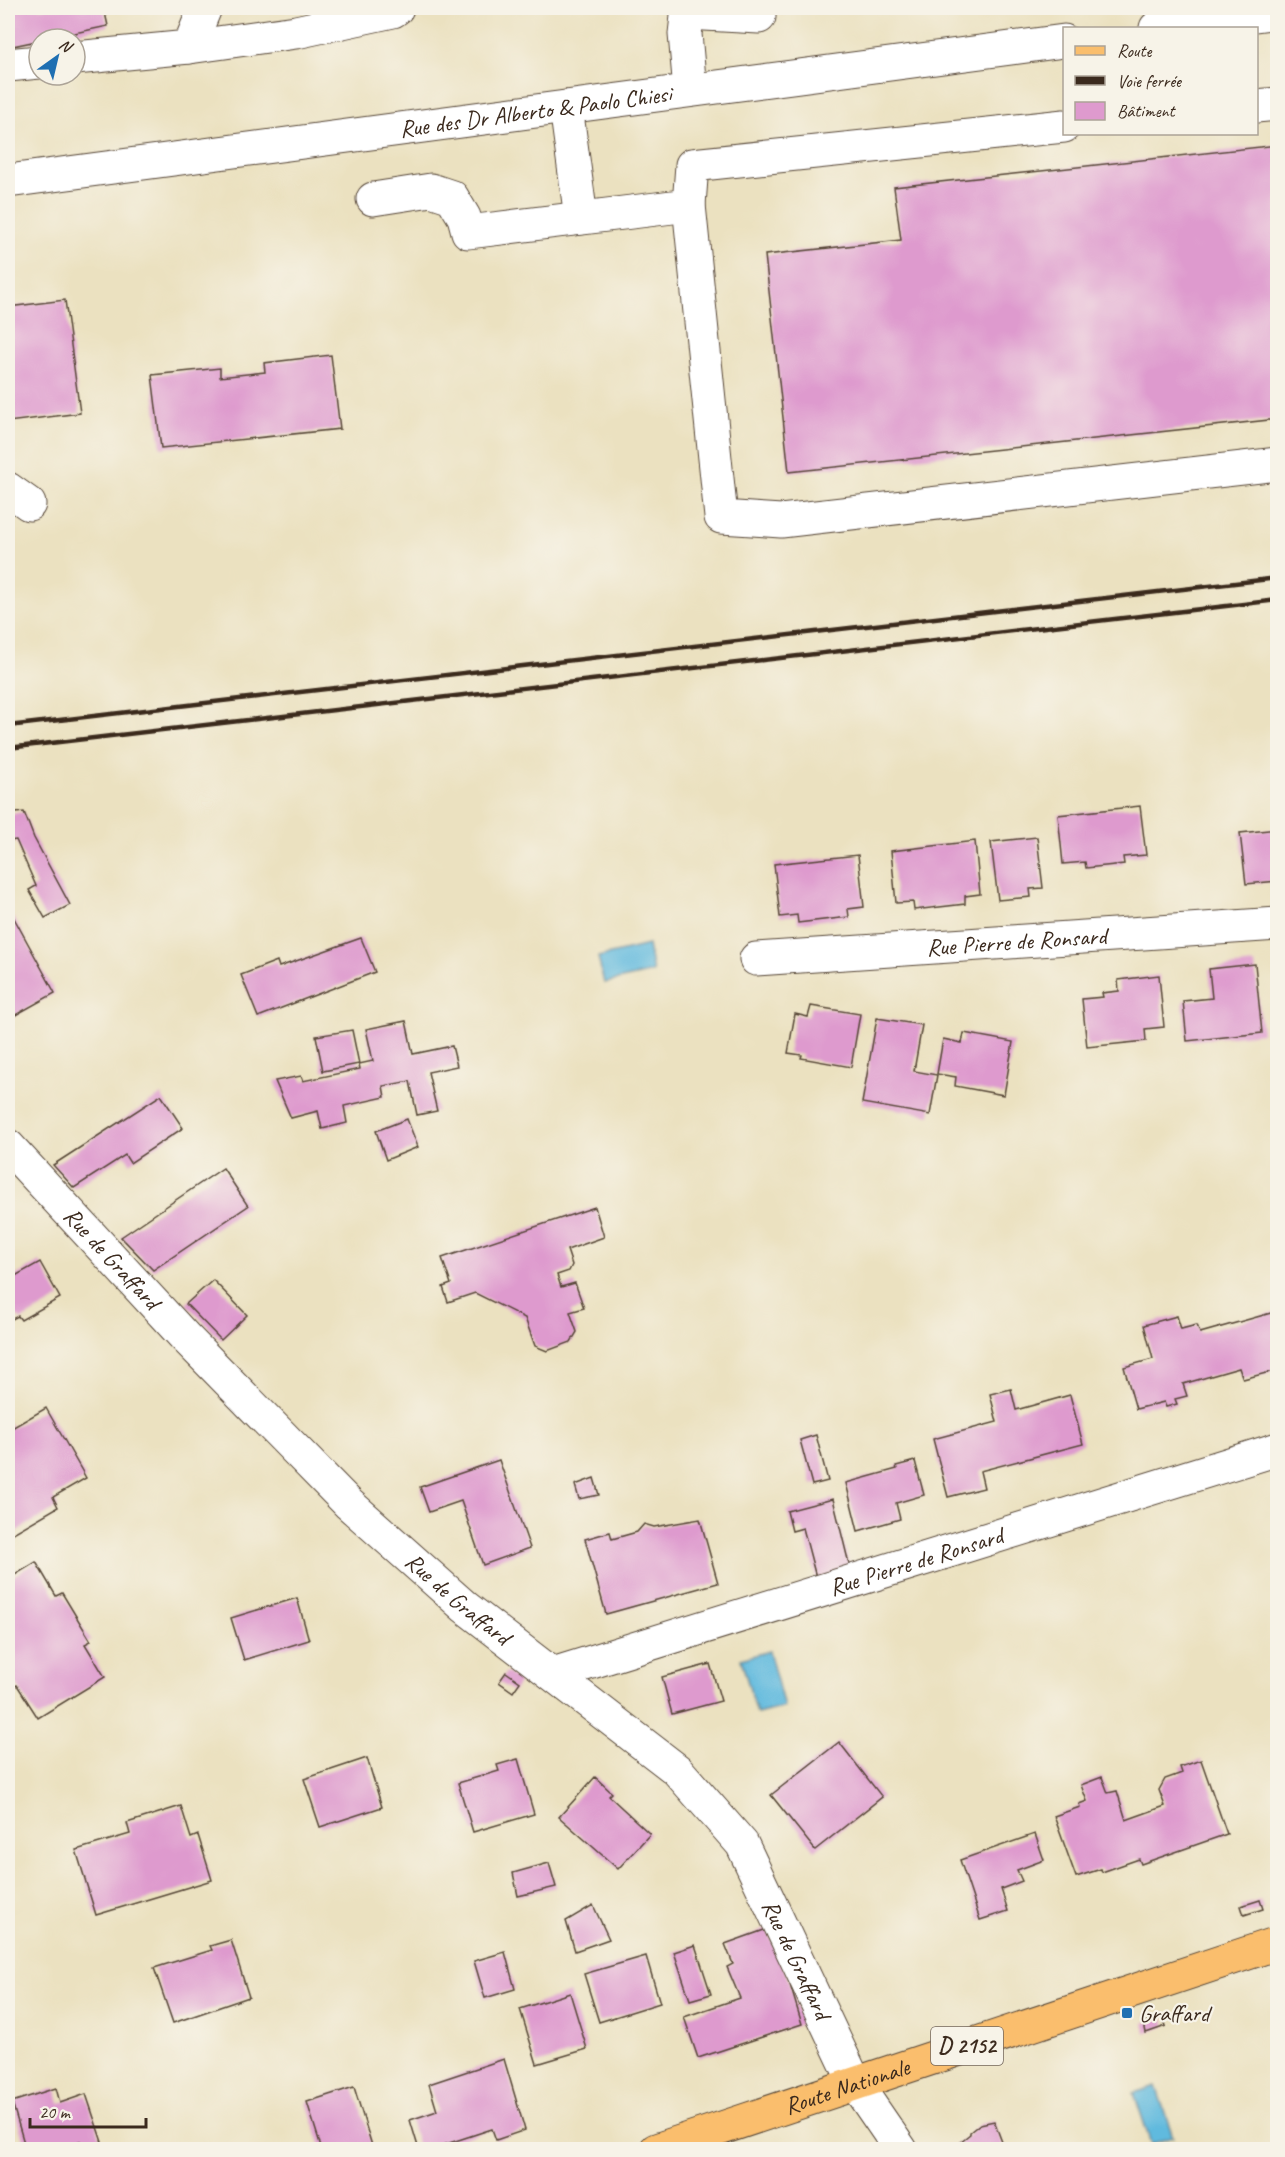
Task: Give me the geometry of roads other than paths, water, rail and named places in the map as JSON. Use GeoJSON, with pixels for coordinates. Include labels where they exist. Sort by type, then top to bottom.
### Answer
{"type":"FeatureCollection","features":[{"type":"Feature","properties":{"kind":"main road","name":"Route Nationale"},"geometry":{"type":"LineString","coordinates":[[656,2150],[1278,1943]]}},
{"type":"Feature","properties":{"kind":"street"},"geometry":{"type":"LineString","coordinates":[[189,47],[205,8]]}},
{"type":"Feature","properties":{"kind":"street"},"geometry":{"type":"LineString","coordinates":[[87,57],[189,47],[296,32],[393,11],[397,8]]}},
{"type":"Feature","properties":{"kind":"street"},"geometry":{"type":"LineString","coordinates":[[690,90],[685,34],[688,10],[759,17],[759,8]]}},
{"type":"Feature","properties":{"kind":"street"},"geometry":{"type":"LineString","coordinates":[[1164,27],[1278,12]]}},
{"type":"Feature","properties":{"kind":"street","name":"Rue des Dr Alberto & Paolo Chiesi"},"geometry":{"type":"LineString","coordinates":[[8,181],[1063,41]]}},
{"type":"Feature","properties":{"kind":"street"},"geometry":{"type":"LineString","coordinates":[[8,65],[27,63]]}},
{"type":"Feature","properties":{"kind":"street"},"geometry":{"type":"LineString","coordinates":[[1258,106],[1278,104]]}},
{"type":"Feature","properties":{"kind":"street"},"geometry":{"type":"LineString","coordinates":[[567,107],[581,218]]}},
{"type":"Feature","properties":{"kind":"street"},"geometry":{"type":"LineString","coordinates":[[1063,126],[692,165],[689,205],[721,517],[781,521],[1278,464]]}},
{"type":"Feature","properties":{"kind":"street"},"geometry":{"type":"LineString","coordinates":[[373,199],[431,190],[452,197],[464,217],[468,232],[689,205]]}},
{"type":"Feature","properties":{"kind":"street","name":"Rue Pierre de Ronsard"},"geometry":{"type":"LineString","coordinates":[[756,959],[1278,924]]}},
{"type":"Feature","properties":{"kind":"street","name":"Rue de Graffard"},"geometry":{"type":"LineString","coordinates":[[8,1146],[184,1336],[349,1504],[465,1607],[677,1770],[742,1844],[855,2083],[901,2150]]}},
{"type":"Feature","properties":{"kind":"street","name":"Rue Pierre de Ronsard"},"geometry":{"type":"LineString","coordinates":[[553,1674],[1278,1449]]}},
{"type":"Feature","properties":{"kind":"water"},"geometry":{"type":"Polygon","coordinates":[[[648,945],[653,972],[604,983],[598,957],[648,945]]]}},
{"type":"Feature","properties":{"kind":"water"},"geometry":{"type":"Polygon","coordinates":[[[769,1651],[784,1707],[757,1714],[741,1659],[769,1651]]]}},
{"type":"Feature","properties":{"kind":"water"},"geometry":{"type":"Polygon","coordinates":[[[1156,2086],[1173,2137],[1151,2144],[1134,2093],[1156,2086]]]}},
{"type":"Feature","properties":{"kind":"railway"},"geometry":{"type":"LineString","coordinates":[[8,726],[1278,578]]}},
{"type":"Feature","properties":{"kind":"railway"},"geometry":{"type":"LineString","coordinates":[[8,748],[1278,600]]}},
{"type":"Feature","properties":{"kind":"place","name":"Graffard"},"geometry":{"type":"Point","coordinates":[1127,2013]}}]}
